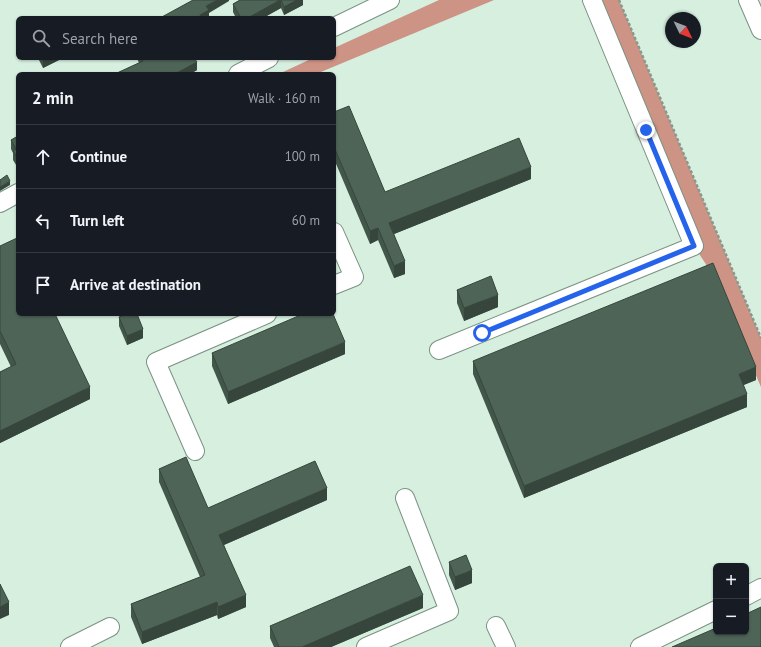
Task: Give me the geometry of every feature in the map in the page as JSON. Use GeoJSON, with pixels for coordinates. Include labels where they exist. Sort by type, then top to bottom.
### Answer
{"type":"FeatureCollection","features":[{"type":"Feature","properties":{"kind":"street"},"geometry":{"type":"LineString","coordinates":[[336,26],[390,0]]}},
{"type":"Feature","properties":{"kind":"street"},"geometry":{"type":"LineString","coordinates":[[439,350],[694,246],[592,0]]}},
{"type":"Feature","properties":{"kind":"street"},"geometry":{"type":"LineString","coordinates":[[748,0],[761,30]]}},
{"type":"Feature","properties":{"kind":"street"},"geometry":{"type":"LineString","coordinates":[[244,72],[264,65]]}},
{"type":"Feature","properties":{"kind":"street"},"geometry":{"type":"LineString","coordinates":[[0,203],[16,194]]}},
{"type":"Feature","properties":{"kind":"street"},"geometry":{"type":"LineString","coordinates":[[336,236],[354,277],[336,284]]}},
{"type":"Feature","properties":{"kind":"street"},"geometry":{"type":"LineString","coordinates":[[195,451],[156,362],[262,316]]}},
{"type":"Feature","properties":{"kind":"street"},"geometry":{"type":"LineString","coordinates":[[366,647],[449,611],[405,498]]}},
{"type":"Feature","properties":{"kind":"street"},"geometry":{"type":"LineString","coordinates":[[749,594],[761,588]]}},
{"type":"Feature","properties":{"kind":"street"},"geometry":{"type":"LineString","coordinates":[[640,647],[713,611]]}},
{"type":"Feature","properties":{"kind":"street"},"geometry":{"type":"LineString","coordinates":[[496,626],[506,647]]}},
{"type":"Feature","properties":{"kind":"street"},"geometry":{"type":"LineString","coordinates":[[70,647],[110,627]]}},
{"type":"Feature","properties":{"kind":"path"},"geometry":{"type":"LineString","coordinates":[[619,0],[761,338]]}},
{"type":"Feature","properties":{"kind":"shaded area"},"geometry":{"type":"Polygon","coordinates":[[[439,0],[494,0],[321,72],[283,72],[309,60],[336,60],[336,47],[439,0]]]}},
{"type":"Feature","properties":{"kind":"shaded area"},"geometry":{"type":"Polygon","coordinates":[[[592,0],[619,0],[761,338],[761,387],[713,275],[694,246],[592,0]]]}},
{"type":"Feature","properties":{"kind":"building"},"geometry":{"type":"Polygon","coordinates":[[[193,0],[217,0],[206,6],[209,10],[200,16],[164,16],[193,0]]]}},
{"type":"Feature","properties":{"kind":"building"},"geometry":{"type":"Polygon","coordinates":[[[240,0],[280,0],[252,16],[240,16],[233,4],[240,0]]]}},
{"type":"Feature","properties":{"kind":"building"},"geometry":{"type":"Polygon","coordinates":[[[281,0],[297,0],[284,7],[281,0]]]}},
{"type":"Feature","properties":{"kind":"building"},"geometry":{"type":"Polygon","coordinates":[[[142,60],[196,60],[197,62],[179,72],[119,72],[143,61],[142,60]]]}},
{"type":"Feature","properties":{"kind":"building"},"geometry":{"type":"Polygon","coordinates":[[[349,106],[385,192],[519,138],[531,167],[389,223],[405,261],[394,266],[378,228],[370,231],[336,152],[336,111],[349,106]]]}},
{"type":"Feature","properties":{"kind":"building"},"geometry":{"type":"Polygon","coordinates":[[[16,137],[16,149],[11,140],[16,137]]]}},
{"type":"Feature","properties":{"kind":"building"},"geometry":{"type":"Polygon","coordinates":[[[16,149],[16,156],[13,151],[16,149]]]}},
{"type":"Feature","properties":{"kind":"building"},"geometry":{"type":"Polygon","coordinates":[[[7,175],[10,181],[0,187],[0,180],[7,175]]]}},
{"type":"Feature","properties":{"kind":"building"},"geometry":{"type":"Polygon","coordinates":[[[16,238],[16,316],[56,316],[90,387],[0,431],[0,372],[16,364],[0,331],[0,246],[16,238]]]}},
{"type":"Feature","properties":{"kind":"building"},"geometry":{"type":"Polygon","coordinates":[[[713,263],[756,367],[739,374],[747,394],[524,486],[473,361],[713,263]]]}},
{"type":"Feature","properties":{"kind":"building"},"geometry":{"type":"Polygon","coordinates":[[[491,276],[498,295],[464,308],[457,290],[491,276]]]}},
{"type":"Feature","properties":{"kind":"building"},"geometry":{"type":"Polygon","coordinates":[[[138,316],[143,329],[127,336],[119,317],[138,316]]]}},
{"type":"Feature","properties":{"kind":"building"},"geometry":{"type":"Polygon","coordinates":[[[298,316],[334,316],[345,342],[228,392],[212,353],[298,316]]]}},
{"type":"Feature","properties":{"kind":"building"},"geometry":{"type":"Polygon","coordinates":[[[186,457],[208,508],[315,461],[327,488],[219,535],[246,595],[218,607],[217,602],[142,632],[131,604],[205,575],[159,469],[186,457]]]}},
{"type":"Feature","properties":{"kind":"building"},"geometry":{"type":"Polygon","coordinates":[[[466,555],[472,570],[455,577],[449,562],[466,555]]]}},
{"type":"Feature","properties":{"kind":"building"},"geometry":{"type":"Polygon","coordinates":[[[410,566],[423,595],[302,647],[279,647],[270,626],[410,566]]]}},
{"type":"Feature","properties":{"kind":"building"},"geometry":{"type":"Polygon","coordinates":[[[0,584],[9,602],[0,607],[0,584]]]}},
{"type":"Feature","properties":{"kind":"building"},"geometry":{"type":"Polygon","coordinates":[[[761,607],[761,647],[672,647],[713,629],[713,635],[749,635],[749,613],[761,607]]]}},
{"type":"Feature","properties":{"kind":"route"},"geometry":{"type":"LineString","coordinates":[[482,333],[694,246],[646,130]]}}]}
